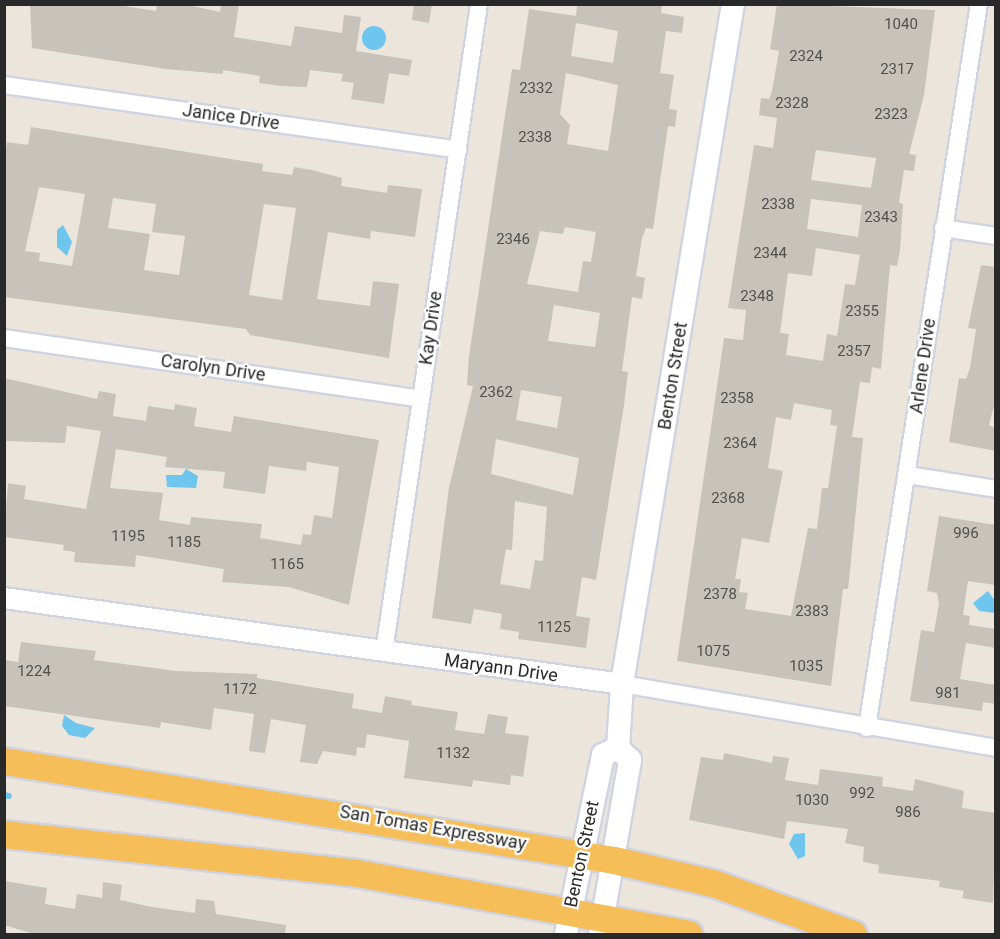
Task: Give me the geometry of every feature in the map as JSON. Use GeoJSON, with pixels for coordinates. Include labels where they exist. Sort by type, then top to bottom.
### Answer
{"type":"FeatureCollection","features":[{"type":"Feature","properties":{"kind":"highway","name":"San Tomas Expressway"},"geometry":{"type":"LineString","coordinates":[[4,760],[614,860],[713,884],[853,934]]}},
{"type":"Feature","properties":{"kind":"highway"},"geometry":{"type":"LineString","coordinates":[[4,834],[357,873],[568,922],[688,934]]}},
{"type":"Feature","properties":{"kind":"main road","name":"Benton Street"},"geometry":{"type":"LineString","coordinates":[[602,925],[630,760],[618,748],[622,684],[733,4]]}},
{"type":"Feature","properties":{"kind":"main road","name":"Benton Street"},"geometry":{"type":"LineString","coordinates":[[568,922],[603,755],[618,748]]}},
{"type":"Feature","properties":{"kind":"street","name":"Kay Drive"},"geometry":{"type":"LineString","coordinates":[[384,652],[479,4]]}},
{"type":"Feature","properties":{"kind":"street","name":"Arlene Drive"},"geometry":{"type":"LineString","coordinates":[[867,728],[908,475],[942,228],[979,4]]}},
{"type":"Feature","properties":{"kind":"street","name":"Janice Drive"},"geometry":{"type":"LineString","coordinates":[[4,85],[458,150]]}},
{"type":"Feature","properties":{"kind":"street"},"geometry":{"type":"LineString","coordinates":[[942,228],[996,236]]}},
{"type":"Feature","properties":{"kind":"street","name":"Carolyn Drive"},"geometry":{"type":"LineString","coordinates":[[4,338],[421,399]]}},
{"type":"Feature","properties":{"kind":"street"},"geometry":{"type":"LineString","coordinates":[[908,475],[996,489]]}},
{"type":"Feature","properties":{"kind":"street","name":"Maryann Drive"},"geometry":{"type":"LineString","coordinates":[[4,598],[622,684],[867,728],[996,748]]}},
{"type":"Feature","properties":{"kind":"water"},"geometry":{"type":"Polygon","coordinates":[[[374,26],[383,29],[386,38],[383,47],[374,50],[365,47],[362,38],[365,29],[374,26]]]}},
{"type":"Feature","properties":{"kind":"water"},"geometry":{"type":"Polygon","coordinates":[[[63,225],[72,242],[67,256],[57,247],[57,230],[63,225]]]}},
{"type":"Feature","properties":{"kind":"water"},"geometry":{"type":"Polygon","coordinates":[[[186,469],[198,476],[196,488],[167,487],[166,475],[182,475],[186,469]]]}},
{"type":"Feature","properties":{"kind":"water"},"geometry":{"type":"Polygon","coordinates":[[[988,591],[995,601],[995,613],[979,611],[973,603],[988,591]]]}},
{"type":"Feature","properties":{"kind":"water"},"geometry":{"type":"Polygon","coordinates":[[[64,715],[76,723],[95,728],[85,738],[69,735],[62,726],[64,715]]]}},
{"type":"Feature","properties":{"kind":"water"},"geometry":{"type":"Polygon","coordinates":[[[805,833],[805,856],[798,859],[789,844],[794,834],[805,833]]]}},
{"type":"Feature","properties":{"kind":"building"},"geometry":{"type":"Polygon","coordinates":[[[30,4],[111,4],[156,11],[157,4],[184,4],[220,12],[221,4],[239,4],[234,37],[291,46],[295,26],[342,33],[344,15],[361,17],[356,51],[412,60],[409,76],[389,73],[384,104],[351,99],[354,83],[341,81],[343,74],[310,70],[307,87],[281,86],[259,83],[260,76],[223,70],[223,74],[166,69],[32,48],[30,4]]]}},
{"type":"Feature","properties":{"kind":"building"},"geometry":{"type":"Polygon","coordinates":[[[414,4],[432,4],[429,23],[412,20],[414,4]]]}},
{"type":"Feature","properties":{"kind":"building"},"geometry":{"type":"Polygon","coordinates":[[[577,4],[662,4],[661,13],[684,17],[682,33],[666,31],[660,73],[674,75],[669,109],[677,110],[675,127],[668,126],[653,229],[646,228],[642,238],[636,276],[645,278],[642,299],[632,297],[622,371],[628,372],[624,405],[596,580],[582,577],[576,616],[590,618],[586,648],[518,639],[519,632],[500,629],[502,614],[474,609],[471,624],[432,618],[449,488],[473,386],[467,385],[469,356],[512,69],[520,70],[529,9],[576,16],[577,4]],[[576,23],[571,56],[613,63],[618,31],[576,23]],[[566,73],[560,114],[570,125],[567,144],[608,151],[618,85],[566,73]],[[565,227],[563,234],[540,231],[527,284],[578,292],[583,261],[591,262],[596,232],[565,227]],[[554,305],[548,341],[595,347],[600,313],[554,305]],[[521,390],[516,420],[557,428],[562,397],[521,390]],[[496,439],[491,474],[573,495],[579,458],[496,439]],[[515,501],[512,550],[506,549],[500,584],[530,589],[535,560],[543,561],[547,507],[515,501]]]}},
{"type":"Feature","properties":{"kind":"building"},"geometry":{"type":"Polygon","coordinates":[[[777,4],[935,10],[924,95],[909,154],[916,155],[914,171],[904,170],[899,203],[903,204],[900,250],[897,266],[890,265],[881,369],[872,367],[870,383],[860,382],[852,437],[863,438],[848,589],[843,589],[831,686],[677,661],[724,338],[743,340],[746,310],[728,308],[754,145],[773,148],[777,118],[759,115],[761,98],[769,99],[772,91],[779,51],[770,49],[777,4]],[[816,150],[811,180],[871,188],[876,158],[816,150]],[[811,199],[807,229],[858,237],[862,205],[811,199]],[[816,248],[812,276],[788,273],[780,333],[789,334],[786,355],[823,361],[827,334],[837,336],[845,284],[855,285],[860,255],[816,248]],[[794,403],[791,420],[776,417],[768,468],[783,471],[769,543],[742,538],[735,579],[741,579],[739,592],[748,593],[745,609],[791,616],[808,528],[817,529],[822,488],[828,488],[837,426],[830,425],[832,410],[794,403]]]}},
{"type":"Feature","properties":{"kind":"building"},"geometry":{"type":"Polygon","coordinates":[[[31,127],[263,164],[262,171],[292,175],[294,167],[312,170],[342,178],[341,186],[387,193],[388,185],[422,189],[415,237],[371,231],[370,239],[328,232],[317,299],[370,306],[373,281],[399,284],[389,358],[250,335],[246,329],[4,297],[4,159],[7,142],[28,145],[31,127]],[[39,187],[25,251],[40,253],[39,261],[72,266],[85,194],[39,187]],[[113,198],[108,228],[150,234],[144,270],[179,275],[185,236],[152,232],[156,204],[113,198]],[[264,204],[249,295],[282,300],[296,208],[264,204]]]}},
{"type":"Feature","properties":{"kind":"building"},"geometry":{"type":"Polygon","coordinates":[[[981,265],[996,267],[996,398],[989,425],[996,429],[996,451],[949,442],[959,378],[966,379],[970,368],[976,329],[968,328],[981,265]]]}},
{"type":"Feature","properties":{"kind":"building"},"geometry":{"type":"Polygon","coordinates":[[[4,378],[97,399],[99,391],[116,394],[113,416],[146,421],[148,406],[174,410],[175,404],[197,408],[194,426],[231,432],[234,416],[379,440],[349,605],[289,587],[222,582],[224,569],[136,555],[135,567],[74,562],[75,552],[63,550],[64,545],[4,537],[8,483],[26,486],[24,499],[86,509],[101,431],[67,426],[65,443],[4,441],[4,378]],[[116,449],[110,488],[163,493],[159,520],[190,525],[191,517],[262,524],[260,538],[301,545],[303,534],[311,535],[314,515],[332,518],[339,467],[307,462],[306,471],[269,466],[265,494],[223,488],[225,472],[165,467],[167,457],[116,449]]]}},
{"type":"Feature","properties":{"kind":"building"},"geometry":{"type":"Polygon","coordinates":[[[939,516],[996,525],[996,585],[968,581],[963,615],[970,616],[969,625],[996,629],[996,648],[966,643],[960,679],[996,685],[996,704],[983,702],[982,711],[910,701],[921,630],[934,632],[939,603],[937,593],[927,591],[939,516]]]}},
{"type":"Feature","properties":{"kind":"building"},"geometry":{"type":"Polygon","coordinates":[[[21,642],[96,651],[94,660],[176,671],[257,674],[257,678],[354,694],[352,708],[382,713],[385,696],[412,701],[411,705],[458,712],[455,730],[484,734],[488,714],[508,717],[505,733],[529,736],[523,777],[511,775],[510,785],[473,780],[472,787],[404,778],[409,741],[367,734],[365,748],[357,747],[356,756],[323,751],[317,764],[300,762],[306,725],[271,719],[265,753],[249,751],[254,714],[214,708],[211,730],[161,722],[160,728],[4,706],[4,660],[18,662],[21,642]]]}},
{"type":"Feature","properties":{"kind":"building"},"geometry":{"type":"Polygon","coordinates":[[[724,753],[772,763],[773,756],[789,758],[785,780],[818,785],[820,769],[883,777],[882,786],[913,791],[915,779],[964,791],[962,808],[996,813],[993,903],[962,898],[964,891],[939,887],[940,881],[878,873],[879,865],[863,862],[864,847],[845,843],[848,829],[787,821],[784,839],[689,820],[701,757],[723,760],[724,753]]]}},
{"type":"Feature","properties":{"kind":"building"},"geometry":{"type":"Polygon","coordinates":[[[4,881],[47,888],[45,904],[75,909],[77,894],[102,898],[103,882],[122,885],[120,900],[152,907],[195,913],[196,899],[214,901],[216,914],[286,925],[285,934],[34,934],[4,925],[4,881]]]}},
{"type":"Feature","properties":{"kind":"waterway"},"geometry":{"type":"LineString","coordinates":[[4,795],[9,796]]}}]}
